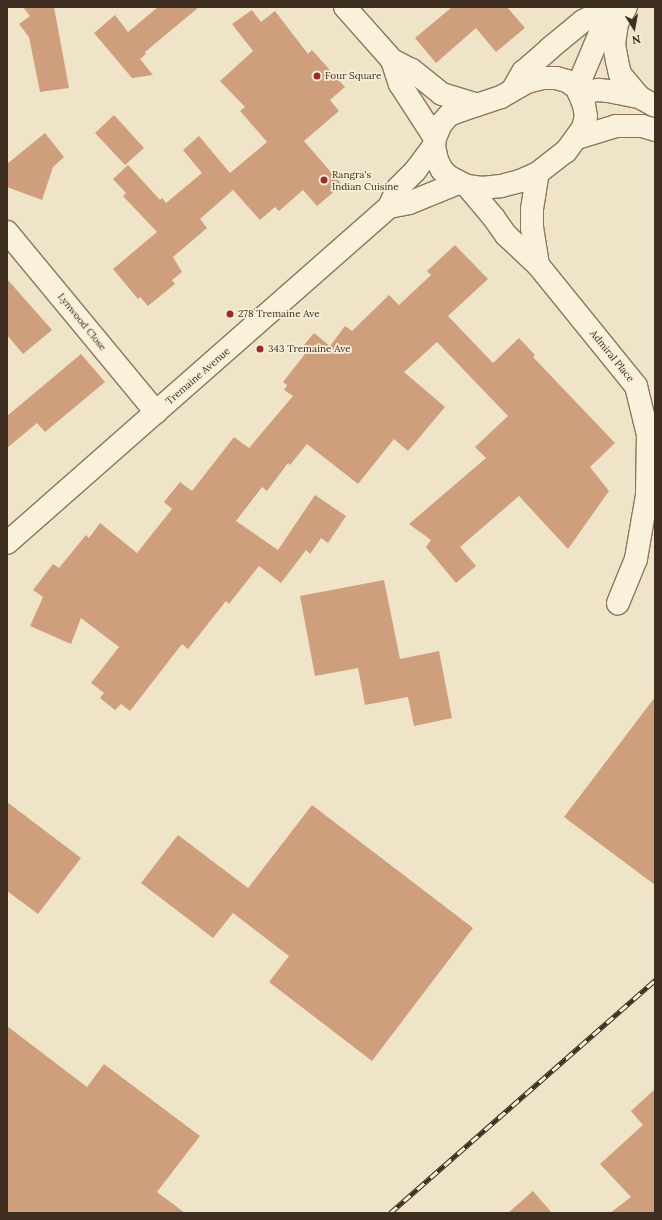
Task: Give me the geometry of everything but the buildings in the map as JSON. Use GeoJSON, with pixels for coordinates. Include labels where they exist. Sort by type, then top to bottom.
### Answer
{"type":"FeatureCollection","features":[{"type":"Feature","properties":{"kind":"main road"},"geometry":{"type":"LineString","coordinates":[[345,7],[392,60],[412,70],[442,94],[478,105]]}},
{"type":"Feature","properties":{"kind":"main road"},"geometry":{"type":"LineString","coordinates":[[578,91],[610,7]]}},
{"type":"Feature","properties":{"kind":"main road"},"geometry":{"type":"LineString","coordinates":[[511,92],[523,72],[549,49],[583,21],[610,7]]}},
{"type":"Feature","properties":{"kind":"main road"},"geometry":{"type":"LineString","coordinates":[[626,7],[617,23],[614,44],[617,61],[620,74],[647,101]]}},
{"type":"Feature","properties":{"kind":"main road"},"geometry":{"type":"LineString","coordinates":[[392,60],[400,84],[434,142],[437,160],[442,170],[449,177],[463,184],[482,188],[501,186],[520,182],[538,173],[553,163],[577,138],[583,128],[586,116],[584,105],[578,91],[567,82],[556,78],[543,78],[527,82],[501,97],[449,115],[441,124],[434,142]]}},
{"type":"Feature","properties":{"kind":"main road"},"geometry":{"type":"LineString","coordinates":[[578,91],[599,90],[647,101]]}},
{"type":"Feature","properties":{"kind":"main road"},"geometry":{"type":"LineString","coordinates":[[577,138],[616,126],[642,126],[655,130]]}},
{"type":"Feature","properties":{"kind":"main road","name":"Tremaine Avenue"},"geometry":{"type":"LineString","coordinates":[[7,543],[389,208],[398,188],[415,170],[434,142]]}},
{"type":"Feature","properties":{"kind":"main road","name":"Admiral Place"},"geometry":{"type":"LineString","coordinates":[[538,173],[532,209],[532,228],[538,265]]}},
{"type":"Feature","properties":{"kind":"main road","name":"Tremaine Avenue"},"geometry":{"type":"LineString","coordinates":[[389,208],[409,203],[463,184]]}},
{"type":"Feature","properties":{"kind":"main road","name":"Admiral Place"},"geometry":{"type":"LineString","coordinates":[[463,184],[494,218],[506,235],[538,265],[636,386],[648,435],[647,495],[636,559],[618,603]]}},
{"type":"Feature","properties":{"kind":"main road","name":"Lynwood Close"},"geometry":{"type":"LineString","coordinates":[[7,232],[156,412]]}},
{"type":"Feature","properties":{"kind":"railway"},"geometry":{"type":"LineString","coordinates":[[390,1213],[655,980]]}},
{"type":"Feature","properties":{"kind":"place","name":"Four Square"},"geometry":{"type":"Point","coordinates":[317,76]}},
{"type":"Feature","properties":{"kind":"place","name":"Rangra's Indian Cuisine"},"geometry":{"type":"Point","coordinates":[324,180]}},
{"type":"Feature","properties":{"kind":"place","name":"278 Tremaine Ave"},"geometry":{"type":"Point","coordinates":[230,314]}},
{"type":"Feature","properties":{"kind":"place","name":"343 Tremaine Ave"},"geometry":{"type":"Point","coordinates":[260,349]}}]}
